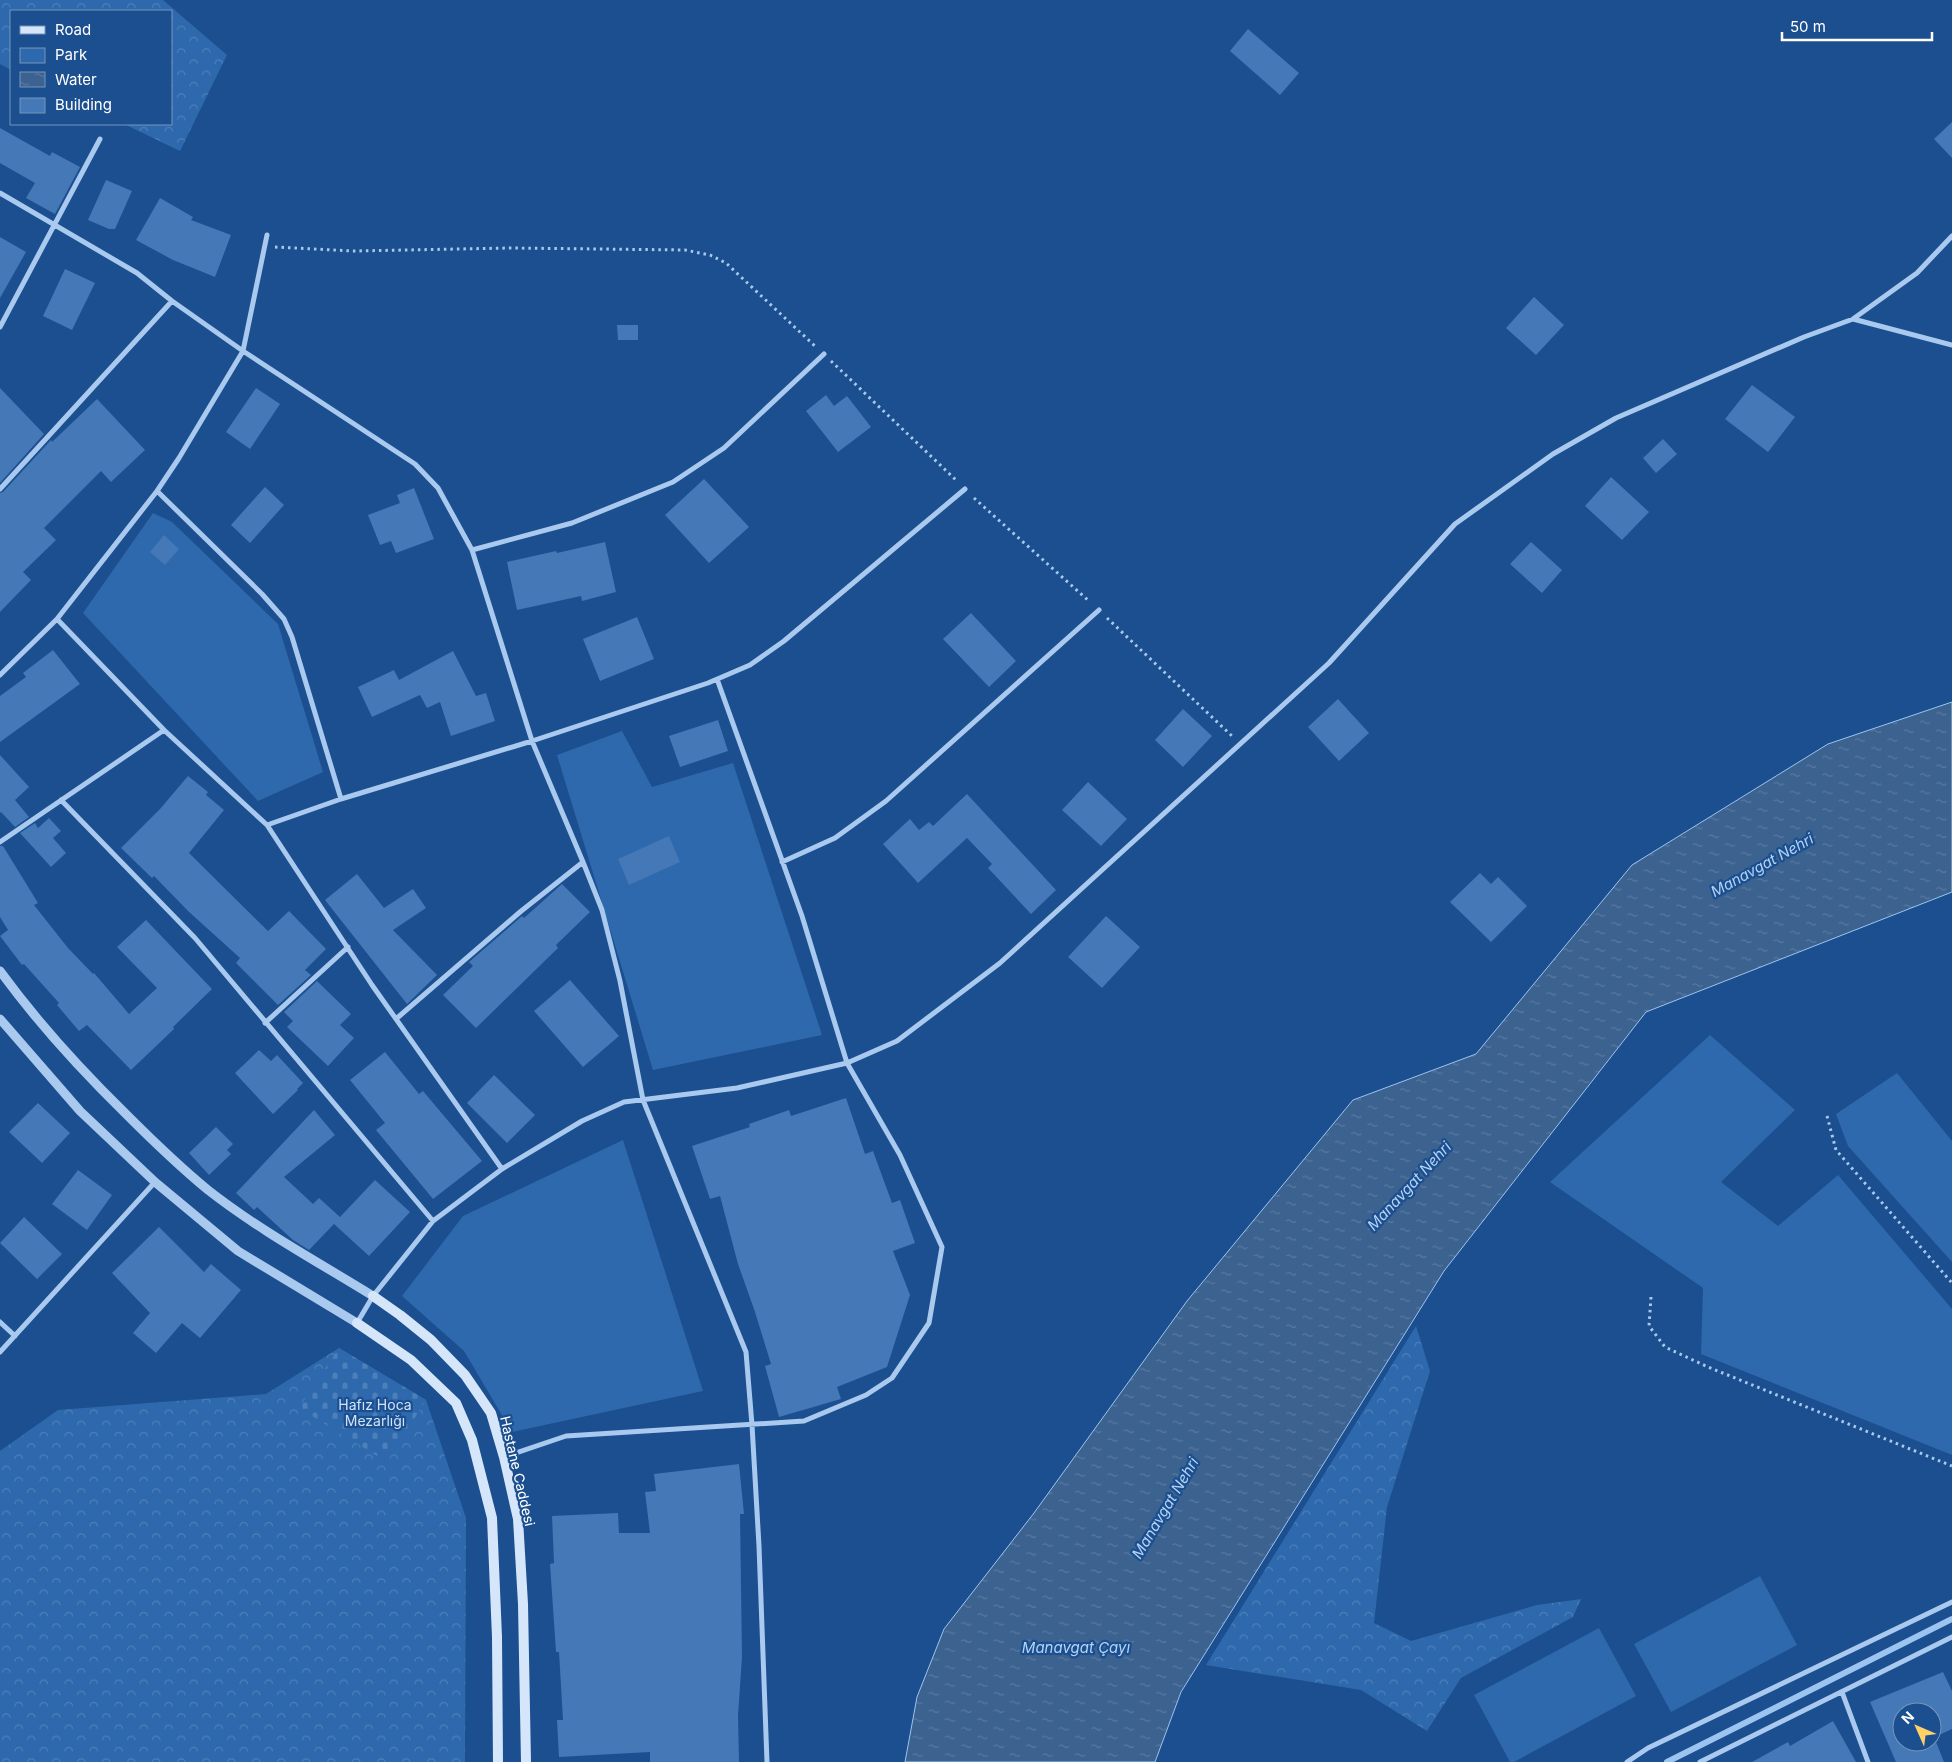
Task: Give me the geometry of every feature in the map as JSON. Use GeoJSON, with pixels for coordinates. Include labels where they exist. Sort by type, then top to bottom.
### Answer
{"type":"FeatureCollection","features":[{"type":"Feature","properties":{"kind":"main road","name":"Hastane Caddesi"},"geometry":{"type":"LineString","coordinates":[[373,1296],[400,1314],[431,1340],[465,1376],[491,1412],[504,1457],[518,1519],[523,1604],[526,1762]]}},
{"type":"Feature","properties":{"kind":"main road"},"geometry":{"type":"LineString","coordinates":[[357,1323],[411,1360],[456,1403],[472,1440],[492,1518],[497,1637],[498,1762]]}},
{"type":"Feature","properties":{"kind":"street"},"geometry":{"type":"LineString","coordinates":[[0,327],[100,139]]}},
{"type":"Feature","properties":{"kind":"street"},"geometry":{"type":"LineString","coordinates":[[0,193],[138,273],[172,301],[243,351],[415,464],[438,488],[472,550],[532,742],[602,910],[620,981],[643,1100],[746,1352],[752,1425],[768,1762]]}},
{"type":"Feature","properties":{"kind":"street"},"geometry":{"type":"LineString","coordinates":[[0,675],[57,618],[157,491],[180,458],[243,351],[267,235]]}},
{"type":"Feature","properties":{"kind":"street"},"geometry":{"type":"LineString","coordinates":[[0,1019],[80,1111],[155,1182],[238,1251],[357,1323],[373,1296],[433,1221],[502,1169],[582,1121],[624,1102],[737,1088],[847,1063],[897,1041],[1000,963],[1329,664],[1455,524],[1553,454],[1616,418],[1804,336],[1853,319],[1917,273],[1952,236]]}},
{"type":"Feature","properties":{"kind":"street"},"geometry":{"type":"LineString","coordinates":[[0,489],[172,301]]}},
{"type":"Feature","properties":{"kind":"street"},"geometry":{"type":"LineString","coordinates":[[1853,319],[1952,344]]}},
{"type":"Feature","properties":{"kind":"street"},"geometry":{"type":"LineString","coordinates":[[472,550],[572,523],[673,482],[724,448],[824,354]]}},
{"type":"Feature","properties":{"kind":"street"},"geometry":{"type":"LineString","coordinates":[[267,824],[341,799],[532,742],[717,679],[750,665],[784,641],[965,489]]}},
{"type":"Feature","properties":{"kind":"street"},"geometry":{"type":"LineString","coordinates":[[157,491],[284,618],[292,637],[341,799]]}},
{"type":"Feature","properties":{"kind":"street"},"geometry":{"type":"LineString","coordinates":[[782,862],[835,838],[886,801],[1099,610]]}},
{"type":"Feature","properties":{"kind":"street"},"geometry":{"type":"LineString","coordinates":[[57,618],[164,730],[267,824],[396,1019],[502,1169]]}},
{"type":"Feature","properties":{"kind":"street"},"geometry":{"type":"LineString","coordinates":[[504,1457],[566,1436],[804,1421],[866,1395],[892,1378],[929,1323],[942,1247],[900,1155],[847,1063],[802,916],[717,679]]}},
{"type":"Feature","properties":{"kind":"street"},"geometry":{"type":"LineString","coordinates":[[0,842],[164,730]]}},
{"type":"Feature","properties":{"kind":"street"},"geometry":{"type":"LineString","coordinates":[[61,800],[195,938],[433,1221]]}},
{"type":"Feature","properties":{"kind":"street"},"geometry":{"type":"LineString","coordinates":[[396,1019],[520,912],[583,862]]}},
{"type":"Feature","properties":{"kind":"street"},"geometry":{"type":"LineString","coordinates":[[266,1023],[348,947]]}},
{"type":"Feature","properties":{"kind":"street"},"geometry":{"type":"LineString","coordinates":[[0,971],[23,1003],[84,1073],[151,1139],[208,1190],[264,1229],[373,1296]]}},
{"type":"Feature","properties":{"kind":"street"},"geometry":{"type":"LineString","coordinates":[[0,1352],[155,1182]]}},
{"type":"Feature","properties":{"kind":"street"},"geometry":{"type":"LineString","coordinates":[[0,1322],[14,1336]]}},
{"type":"Feature","properties":{"kind":"street"},"geometry":{"type":"LineString","coordinates":[[1627,1762],[1648,1748],[1952,1602]]}},
{"type":"Feature","properties":{"kind":"street"},"geometry":{"type":"LineString","coordinates":[[1700,1762],[1952,1637]]}},
{"type":"Feature","properties":{"kind":"street"},"geometry":{"type":"LineString","coordinates":[[1842,1692],[1868,1762]]}},
{"type":"Feature","properties":{"kind":"path"},"geometry":{"type":"LineString","coordinates":[[264,247],[353,251],[512,248],[686,250],[710,255],[736,271],[965,489],[1099,610],[1241,744]]}},
{"type":"Feature","properties":{"kind":"path"},"geometry":{"type":"LineString","coordinates":[[1827,1116],[1836,1150],[1952,1283]]}},
{"type":"Feature","properties":{"kind":"path"},"geometry":{"type":"LineString","coordinates":[[1651,1298],[1649,1326],[1665,1347],[1708,1367],[1952,1466]]}},
{"type":"Feature","properties":{"kind":"green space"},"geometry":{"type":"Polygon","coordinates":[[[0,0],[163,0],[227,55],[180,151],[126,125],[172,125],[172,10],[10,10],[10,69],[0,64],[0,0]]]}},
{"type":"Feature","properties":{"kind":"green space"},"geometry":{"type":"Polygon","coordinates":[[[153,513],[172,522],[278,624],[323,772],[258,801],[83,613],[153,513]]]}},
{"type":"Feature","properties":{"kind":"green space"},"geometry":{"type":"Polygon","coordinates":[[[622,731],[652,787],[733,763],[822,1035],[653,1070],[557,755],[622,731]]]}},
{"type":"Feature","properties":{"kind":"green space"},"geometry":{"type":"Polygon","coordinates":[[[1710,1035],[1795,1110],[1721,1182],[1778,1226],[1838,1175],[1952,1309],[1952,1455],[1701,1354],[1703,1288],[1550,1182],[1710,1035]]]}},
{"type":"Feature","properties":{"kind":"green space"},"geometry":{"type":"Polygon","coordinates":[[[1897,1073],[1952,1141],[1952,1262],[1848,1146],[1836,1114],[1897,1073]]]}},
{"type":"Feature","properties":{"kind":"green space"},"geometry":{"type":"Polygon","coordinates":[[[623,1140],[703,1391],[512,1432],[464,1351],[402,1296],[463,1216],[623,1140]]]}},
{"type":"Feature","properties":{"kind":"green space"},"geometry":{"type":"Polygon","coordinates":[[[1416,1326],[1430,1371],[1387,1507],[1374,1623],[1411,1641],[1537,1605],[1581,1599],[1573,1617],[1461,1678],[1427,1731],[1361,1690],[1206,1665],[1416,1326]]]}},
{"type":"Feature","properties":{"kind":"green space"},"geometry":{"type":"Polygon","coordinates":[[[339,1348],[426,1400],[466,1518],[465,1762],[0,1762],[0,1451],[58,1410],[266,1394],[339,1348]]]}},
{"type":"Feature","properties":{"kind":"green space","name":"Hafız Hoca Mezarlığı"},"geometry":{"type":"Polygon","coordinates":[[[339,1348],[426,1400],[387,1462],[299,1408],[339,1348]]]}},
{"type":"Feature","properties":{"kind":"green space"},"geometry":{"type":"Polygon","coordinates":[[[1760,1576],[1797,1645],[1671,1712],[1634,1644],[1760,1576]]]}},
{"type":"Feature","properties":{"kind":"green space"},"geometry":{"type":"Polygon","coordinates":[[[1599,1628],[1636,1696],[1514,1762],[1510,1762],[1474,1695],[1599,1628]]]}},
{"type":"Feature","properties":{"kind":"water","name":"Manavgat Çayı"},"geometry":{"type":"Polygon","coordinates":[[[1952,702],[1952,892],[1646,1012],[1444,1271],[1181,1692],[1155,1762],[905,1762],[917,1697],[944,1629],[1034,1513],[1187,1301],[1353,1100],[1476,1054],[1632,865],[1828,744],[1952,702]]]}},
{"type":"Feature","properties":{"kind":"building"},"geometry":{"type":"Polygon","coordinates":[[[1248,29],[1299,73],[1280,95],[1230,51],[1248,29]]]}},
{"type":"Feature","properties":{"kind":"building"},"geometry":{"type":"Polygon","coordinates":[[[1952,122],[1952,158],[1934,139],[1952,122]]]}},
{"type":"Feature","properties":{"kind":"building"},"geometry":{"type":"Polygon","coordinates":[[[0,128],[50,156],[52,152],[80,167],[55,214],[26,198],[35,183],[0,163],[0,128]]]}},
{"type":"Feature","properties":{"kind":"building"},"geometry":{"type":"Polygon","coordinates":[[[106,180],[132,191],[115,229],[109,229],[88,220],[106,180]]]}},
{"type":"Feature","properties":{"kind":"building"},"geometry":{"type":"Polygon","coordinates":[[[160,198],[193,217],[191,220],[231,235],[215,277],[173,260],[136,240],[160,198]]]}},
{"type":"Feature","properties":{"kind":"building"},"geometry":{"type":"Polygon","coordinates":[[[0,237],[26,252],[0,298],[0,237]]]}},
{"type":"Feature","properties":{"kind":"building"},"geometry":{"type":"Polygon","coordinates":[[[65,269],[95,283],[72,330],[43,316],[65,269]]]}},
{"type":"Feature","properties":{"kind":"building"},"geometry":{"type":"Polygon","coordinates":[[[1534,297],[1564,325],[1536,355],[1506,328],[1534,297]]]}},
{"type":"Feature","properties":{"kind":"building"},"geometry":{"type":"Polygon","coordinates":[[[617,325],[638,325],[638,340],[618,340],[617,325]]]}},
{"type":"Feature","properties":{"kind":"building"},"geometry":{"type":"Polygon","coordinates":[[[1752,385],[1795,417],[1768,452],[1725,419],[1752,385]]]}},
{"type":"Feature","properties":{"kind":"building"},"geometry":{"type":"Polygon","coordinates":[[[0,388],[44,434],[0,483],[0,388]]]}},
{"type":"Feature","properties":{"kind":"building"},"geometry":{"type":"Polygon","coordinates":[[[256,388],[280,404],[250,449],[226,432],[256,388]]]}},
{"type":"Feature","properties":{"kind":"building"},"geometry":{"type":"Polygon","coordinates":[[[826,395],[834,406],[847,396],[871,427],[838,452],[806,411],[826,395]]]}},
{"type":"Feature","properties":{"kind":"building"},"geometry":{"type":"Polygon","coordinates":[[[97,399],[145,450],[111,482],[101,471],[44,528],[56,540],[23,572],[31,580],[0,612],[0,493],[51,440],[52,442],[97,399]]]}},
{"type":"Feature","properties":{"kind":"building"},"geometry":{"type":"Polygon","coordinates":[[[1663,439],[1677,454],[1656,473],[1643,458],[1663,439]]]}},
{"type":"Feature","properties":{"kind":"building"},"geometry":{"type":"Polygon","coordinates":[[[1611,477],[1649,512],[1622,540],[1585,506],[1611,477]]]}},
{"type":"Feature","properties":{"kind":"building"},"geometry":{"type":"Polygon","coordinates":[[[704,479],[749,527],[709,563],[665,515],[704,479]]]}},
{"type":"Feature","properties":{"kind":"building"},"geometry":{"type":"Polygon","coordinates":[[[265,487],[284,505],[250,543],[231,525],[265,487]]]}},
{"type":"Feature","properties":{"kind":"building"},"geometry":{"type":"Polygon","coordinates":[[[414,488],[434,539],[396,553],[391,541],[380,545],[368,515],[400,503],[397,495],[414,488]]]}},
{"type":"Feature","properties":{"kind":"building"},"geometry":{"type":"Polygon","coordinates":[[[164,535],[179,549],[165,565],[150,552],[164,535]]]}},
{"type":"Feature","properties":{"kind":"building"},"geometry":{"type":"Polygon","coordinates":[[[605,542],[616,592],[582,601],[581,596],[517,610],[507,562],[605,542]]]}},
{"type":"Feature","properties":{"kind":"building"},"geometry":{"type":"Polygon","coordinates":[[[1531,542],[1562,570],[1542,593],[1510,564],[1531,542]]]}},
{"type":"Feature","properties":{"kind":"building"},"geometry":{"type":"Polygon","coordinates":[[[971,613],[1016,661],[989,687],[943,639],[971,613]]]}},
{"type":"Feature","properties":{"kind":"building"},"geometry":{"type":"Polygon","coordinates":[[[637,617],[654,659],[600,681],[583,639],[637,617]]]}},
{"type":"Feature","properties":{"kind":"building"},"geometry":{"type":"Polygon","coordinates":[[[53,650],[80,684],[0,742],[0,696],[26,677],[23,673],[53,650]]]}},
{"type":"Feature","properties":{"kind":"building"},"geometry":{"type":"Polygon","coordinates":[[[453,651],[476,696],[486,693],[495,721],[451,736],[440,702],[427,708],[420,695],[372,717],[358,687],[394,670],[399,680],[453,651]]]}},
{"type":"Feature","properties":{"kind":"building"},"geometry":{"type":"Polygon","coordinates":[[[1338,699],[1369,733],[1339,761],[1308,727],[1338,699]]]}},
{"type":"Feature","properties":{"kind":"building"},"geometry":{"type":"Polygon","coordinates":[[[1183,709],[1212,736],[1183,767],[1155,740],[1183,709]]]}},
{"type":"Feature","properties":{"kind":"building"},"geometry":{"type":"Polygon","coordinates":[[[718,720],[728,751],[680,767],[669,736],[718,720]]]}},
{"type":"Feature","properties":{"kind":"building"},"geometry":{"type":"Polygon","coordinates":[[[0,755],[29,787],[15,800],[29,817],[15,827],[0,813],[0,755]]]}},
{"type":"Feature","properties":{"kind":"building"},"geometry":{"type":"Polygon","coordinates":[[[188,776],[208,792],[206,795],[224,810],[189,853],[268,931],[289,911],[326,949],[305,970],[311,975],[278,1005],[236,963],[240,958],[188,911],[154,876],[152,878],[121,848],[160,809],[188,776]]]}},
{"type":"Feature","properties":{"kind":"building"},"geometry":{"type":"Polygon","coordinates":[[[1088,782],[1127,819],[1101,846],[1062,810],[1088,782]]]}},
{"type":"Feature","properties":{"kind":"building"},"geometry":{"type":"Polygon","coordinates":[[[967,794],[1056,890],[1031,914],[988,868],[992,864],[967,838],[918,883],[883,844],[910,819],[919,830],[929,822],[933,826],[967,794]]]}},
{"type":"Feature","properties":{"kind":"building"},"geometry":{"type":"Polygon","coordinates":[[[49,818],[61,831],[53,838],[66,853],[51,867],[20,833],[35,823],[38,828],[49,818]]]}},
{"type":"Feature","properties":{"kind":"building"},"geometry":{"type":"Polygon","coordinates":[[[669,836],[680,862],[629,885],[618,859],[669,836]]]}},
{"type":"Feature","properties":{"kind":"building"},"geometry":{"type":"Polygon","coordinates":[[[0,846],[3,846],[38,903],[34,905],[68,948],[94,973],[129,1014],[157,988],[117,947],[146,920],[212,989],[131,1070],[87,1025],[79,1031],[57,1005],[59,1003],[24,964],[22,965],[0,936],[8,930],[0,917],[0,846]]]}},
{"type":"Feature","properties":{"kind":"building"},"geometry":{"type":"Polygon","coordinates":[[[1480,873],[1491,884],[1498,877],[1527,906],[1491,942],[1450,902],[1480,873]]]}},
{"type":"Feature","properties":{"kind":"building"},"geometry":{"type":"Polygon","coordinates":[[[357,874],[384,908],[413,889],[426,908],[393,930],[437,975],[407,1004],[325,900],[357,874]]]}},
{"type":"Feature","properties":{"kind":"building"},"geometry":{"type":"Polygon","coordinates":[[[562,884],[590,912],[556,945],[558,948],[476,1028],[443,995],[473,966],[469,962],[522,916],[524,918],[562,884]]]}},
{"type":"Feature","properties":{"kind":"building"},"geometry":{"type":"Polygon","coordinates":[[[1106,916],[1140,947],[1102,988],[1068,957],[1106,916]]]}},
{"type":"Feature","properties":{"kind":"building"},"geometry":{"type":"Polygon","coordinates":[[[570,980],[619,1036],[583,1067],[534,1011],[570,980]]]}},
{"type":"Feature","properties":{"kind":"building"},"geometry":{"type":"Polygon","coordinates":[[[317,981],[351,1014],[340,1025],[354,1038],[328,1066],[287,1027],[293,1021],[284,1012],[317,981]]]}},
{"type":"Feature","properties":{"kind":"building"},"geometry":{"type":"Polygon","coordinates":[[[259,1050],[271,1061],[277,1055],[303,1083],[273,1114],[235,1073],[259,1050]]]}},
{"type":"Feature","properties":{"kind":"building"},"geometry":{"type":"Polygon","coordinates":[[[385,1052],[419,1094],[423,1091],[482,1161],[433,1199],[376,1130],[385,1123],[350,1080],[385,1052]]]}},
{"type":"Feature","properties":{"kind":"building"},"geometry":{"type":"Polygon","coordinates":[[[494,1075],[535,1115],[507,1143],[467,1103],[494,1075]]]}},
{"type":"Feature","properties":{"kind":"building"},"geometry":{"type":"Polygon","coordinates":[[[846,1098],[865,1154],[873,1151],[892,1203],[900,1200],[915,1243],[893,1251],[910,1295],[887,1367],[837,1387],[841,1399],[779,1417],[765,1366],[771,1364],[738,1264],[720,1196],[710,1199],[692,1146],[750,1127],[749,1124],[789,1110],[791,1116],[846,1098]]]}},
{"type":"Feature","properties":{"kind":"building"},"geometry":{"type":"Polygon","coordinates":[[[38,1103],[70,1133],[42,1163],[9,1132],[38,1103]]]}},
{"type":"Feature","properties":{"kind":"building"},"geometry":{"type":"Polygon","coordinates":[[[314,1110],[335,1135],[284,1177],[313,1204],[319,1198],[340,1217],[375,1180],[410,1212],[369,1256],[334,1224],[309,1250],[293,1240],[257,1207],[254,1210],[236,1193],[314,1110]]]}},
{"type":"Feature","properties":{"kind":"building"},"geometry":{"type":"Polygon","coordinates":[[[216,1127],[233,1144],[227,1150],[231,1154],[209,1175],[189,1153],[216,1127]]]}},
{"type":"Feature","properties":{"kind":"building"},"geometry":{"type":"Polygon","coordinates":[[[78,1170],[112,1195],[87,1230],[52,1204],[78,1170]]]}},
{"type":"Feature","properties":{"kind":"building"},"geometry":{"type":"Polygon","coordinates":[[[24,1217],[62,1254],[37,1279],[0,1243],[24,1217]]]}},
{"type":"Feature","properties":{"kind":"building"},"geometry":{"type":"Polygon","coordinates":[[[159,1227],[204,1272],[211,1264],[241,1290],[200,1338],[182,1323],[156,1353],[133,1333],[150,1313],[112,1273],[159,1227]]]}},
{"type":"Feature","properties":{"kind":"building"},"geometry":{"type":"Polygon","coordinates":[[[739,1464],[744,1514],[740,1514],[742,1657],[738,1716],[739,1762],[650,1762],[650,1752],[559,1757],[557,1720],[563,1720],[559,1652],[556,1652],[550,1564],[554,1563],[552,1516],[618,1513],[619,1533],[650,1533],[645,1492],[656,1491],[654,1474],[739,1464]]]}},
{"type":"Feature","properties":{"kind":"building"},"geometry":{"type":"Polygon","coordinates":[[[1943,1672],[1952,1691],[1952,1729],[1942,1734],[1942,1702],[1892,1702],[1892,1752],[1940,1752],[1944,1762],[1896,1762],[1870,1702],[1943,1672]]]}},
{"type":"Feature","properties":{"kind":"building"},"geometry":{"type":"Polygon","coordinates":[[[1833,1721],[1856,1762],[1752,1762],[1788,1742],[1790,1746],[1833,1721]]]}},
{"type":"Feature","properties":{"kind":"waterway"},"geometry":{"type":"LineString","coordinates":[[1667,1762],[1952,1619]]}},
{"type":"Feature","properties":{"kind":"water label","name":"Manavgat Nehri"},"geometry":{"type":"Point","coordinates":[1762,865]}},
{"type":"Feature","properties":{"kind":"water label","name":"Manavgat Nehri"},"geometry":{"type":"Point","coordinates":[1409,1186]}},
{"type":"Feature","properties":{"kind":"water label","name":"Manavgat Nehri"},"geometry":{"type":"Point","coordinates":[1165,1508]}}]}
